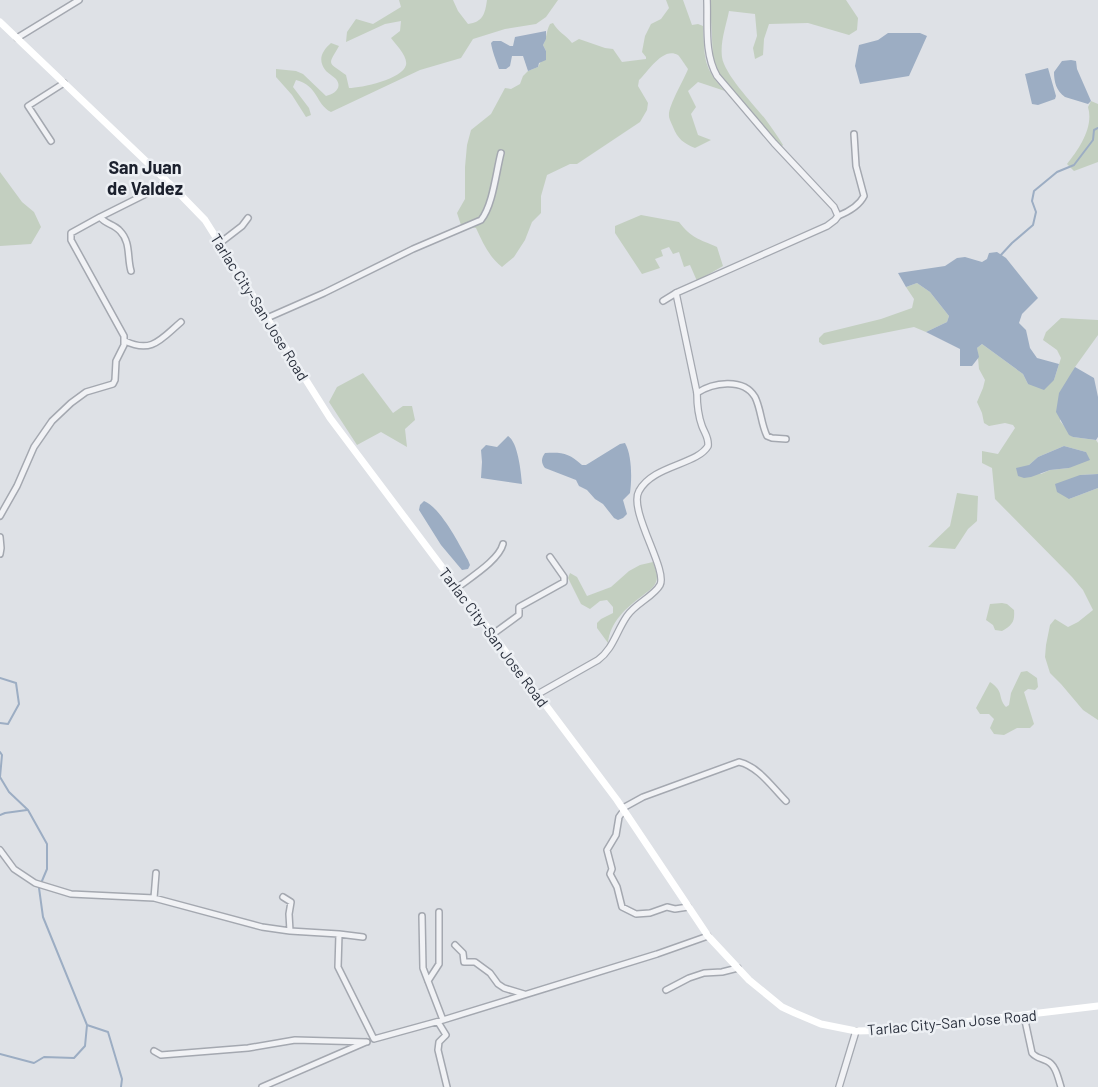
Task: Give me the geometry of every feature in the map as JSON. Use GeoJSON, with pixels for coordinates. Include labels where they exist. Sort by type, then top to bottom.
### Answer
{"type":"FeatureCollection","features":[{"type":"Feature","properties":{"kind":"main road","name":"Tarlac City-San Jose Road"},"geometry":{"type":"LineString","coordinates":[[0,22],[198,212],[220,243],[330,418],[624,809],[708,936],[748,980],[782,1006],[821,1024],[856,1031],[896,1030],[1098,1006]]}},
{"type":"Feature","properties":{"kind":"street"},"geometry":{"type":"LineString","coordinates":[[17,38],[79,0]]}},
{"type":"Feature","properties":{"kind":"street"},"geometry":{"type":"LineString","coordinates":[[707,0],[709,53],[717,76],[774,143],[834,207],[838,216]]}},
{"type":"Feature","properties":{"kind":"street"},"geometry":{"type":"LineString","coordinates":[[51,141],[28,106],[64,83]]}},
{"type":"Feature","properties":{"kind":"street"},"geometry":{"type":"LineString","coordinates":[[663,300],[827,226],[838,216],[850,211],[864,196],[856,166],[854,134]]}},
{"type":"Feature","properties":{"kind":"street"},"geometry":{"type":"LineString","coordinates":[[267,318],[324,293],[413,248],[481,220],[489,202],[501,153]]}},
{"type":"Feature","properties":{"kind":"street"},"geometry":{"type":"LineString","coordinates":[[0,516],[17,486],[34,447],[52,420],[86,392],[114,382],[116,361],[125,341],[123,333],[70,237],[73,231],[167,182]]}},
{"type":"Feature","properties":{"kind":"street"},"geometry":{"type":"LineString","coordinates":[[100,217],[104,222],[116,227],[122,233],[129,249],[131,271]]}},
{"type":"Feature","properties":{"kind":"street"},"geometry":{"type":"LineString","coordinates":[[220,243],[242,226],[248,218]]}},
{"type":"Feature","properties":{"kind":"street"},"geometry":{"type":"LineString","coordinates":[[538,694],[606,654],[631,611],[660,584],[661,575],[643,526],[637,497],[644,484],[662,470],[698,455],[707,448],[709,442],[699,415],[676,293]]}},
{"type":"Feature","properties":{"kind":"street"},"geometry":{"type":"LineString","coordinates":[[125,341],[139,346],[148,346],[159,341],[181,322]]}},
{"type":"Feature","properties":{"kind":"street"},"geometry":{"type":"LineString","coordinates":[[696,393],[706,387],[718,384],[732,384],[747,390],[755,398],[766,435],[771,438],[786,439]]}},
{"type":"Feature","properties":{"kind":"street"},"geometry":{"type":"LineString","coordinates":[[0,537],[0,554]]}},
{"type":"Feature","properties":{"kind":"street"},"geometry":{"type":"LineString","coordinates":[[457,588],[496,557],[503,544]]}},
{"type":"Feature","properties":{"kind":"street"},"geometry":{"type":"LineString","coordinates":[[492,634],[520,615],[519,607],[564,582],[564,577],[550,557]]}},
{"type":"Feature","properties":{"kind":"street"},"geometry":{"type":"LineString","coordinates":[[688,907],[675,909],[667,907],[650,913],[636,914],[622,907],[617,887],[610,874],[612,869],[607,850],[616,835],[619,818],[624,809],[643,797],[739,762],[746,764],[757,772],[786,801]]}},
{"type":"Feature","properties":{"kind":"street"},"geometry":{"type":"LineString","coordinates":[[0,850],[14,869],[35,883],[71,894],[154,898],[262,927],[363,937]]}},
{"type":"Feature","properties":{"kind":"street"},"geometry":{"type":"LineString","coordinates":[[154,898],[156,873]]}},
{"type":"Feature","properties":{"kind":"street"},"geometry":{"type":"LineString","coordinates":[[283,898],[291,902],[289,914],[290,931]]}},
{"type":"Feature","properties":{"kind":"street"},"geometry":{"type":"LineString","coordinates":[[428,982],[439,964],[439,912]]}},
{"type":"Feature","properties":{"kind":"street"},"geometry":{"type":"LineString","coordinates":[[422,916],[423,968],[446,1035],[439,1042],[438,1050],[447,1087]]}},
{"type":"Feature","properties":{"kind":"street"},"geometry":{"type":"LineString","coordinates":[[339,934],[338,967],[374,1040]]}},
{"type":"Feature","properties":{"kind":"street"},"geometry":{"type":"LineString","coordinates":[[262,1087],[367,1042],[658,954],[708,936]]}},
{"type":"Feature","properties":{"kind":"street"},"geometry":{"type":"LineString","coordinates":[[456,946],[462,953],[464,962],[475,962],[490,973],[498,984],[504,988],[525,995]]}},
{"type":"Feature","properties":{"kind":"street"},"geometry":{"type":"LineString","coordinates":[[666,990],[689,978],[704,973],[722,972],[738,968]]}},
{"type":"Feature","properties":{"kind":"street"},"geometry":{"type":"LineString","coordinates":[[1024,1016],[1032,1052],[1035,1056],[1050,1063],[1056,1072],[1061,1087]]}},
{"type":"Feature","properties":{"kind":"street"},"geometry":{"type":"LineString","coordinates":[[838,1087],[856,1031]]}},
{"type":"Feature","properties":{"kind":"street"},"geometry":{"type":"LineString","coordinates":[[154,1051],[162,1055],[248,1048],[309,1039],[367,1042]]}},
{"type":"Feature","properties":{"kind":"green space"},"geometry":{"type":"Polygon","coordinates":[[[399,0],[453,0],[458,11],[468,24],[480,19],[487,0],[558,0],[546,17],[536,24],[505,29],[473,39],[461,58],[420,70],[331,112],[326,109],[309,86],[296,80],[293,87],[309,108],[311,115],[306,117],[292,95],[276,77],[276,69],[296,71],[303,74],[326,96],[332,94],[339,85],[336,79],[323,67],[321,59],[323,52],[331,43],[339,46],[332,57],[331,63],[346,75],[349,88],[381,82],[398,74],[403,70],[406,62],[403,54],[391,38],[400,31],[401,21],[385,24],[346,42],[347,32],[356,19],[373,24],[401,7],[399,0]]]}},
{"type":"Feature","properties":{"kind":"green space"},"geometry":{"type":"Polygon","coordinates":[[[666,0],[683,0],[692,25],[698,24],[703,26],[708,68],[725,91],[698,82],[688,91],[696,107],[691,114],[698,135],[711,140],[695,148],[684,142],[677,135],[669,119],[669,112],[688,69],[678,55],[672,53],[661,57],[639,80],[638,86],[648,103],[647,110],[640,122],[577,164],[570,164],[547,175],[541,196],[541,213],[532,222],[525,240],[514,257],[502,267],[490,254],[476,228],[461,225],[457,213],[465,199],[465,167],[467,145],[471,130],[491,114],[505,88],[511,89],[520,84],[523,76],[528,71],[538,67],[546,51],[543,45],[550,24],[553,23],[572,43],[579,39],[613,49],[622,62],[646,59],[642,52],[645,36],[651,24],[661,19],[669,8],[666,0]]]}},
{"type":"Feature","properties":{"kind":"green space"},"geometry":{"type":"Polygon","coordinates":[[[710,0],[846,0],[858,18],[857,30],[849,35],[808,23],[769,24],[764,39],[763,55],[755,59],[753,48],[757,36],[755,14],[729,11],[722,46],[724,64],[734,81],[766,120],[783,145],[780,148],[719,74],[713,58],[710,0]]]}},
{"type":"Feature","properties":{"kind":"green space"},"geometry":{"type":"Polygon","coordinates":[[[1091,101],[1098,104],[1098,162],[1074,171],[1067,164],[1076,152],[1087,130],[1089,122],[1088,107],[1091,101]]]}},
{"type":"Feature","properties":{"kind":"green space"},"geometry":{"type":"Polygon","coordinates":[[[0,172],[22,202],[34,212],[41,227],[31,244],[0,246],[0,172]]]}},
{"type":"Feature","properties":{"kind":"green space"},"geometry":{"type":"Polygon","coordinates":[[[641,215],[679,222],[692,235],[717,247],[723,266],[697,281],[690,265],[684,267],[679,252],[673,254],[669,247],[661,250],[663,256],[655,259],[660,268],[642,274],[615,233],[615,226],[641,215]]]}},
{"type":"Feature","properties":{"kind":"green space"},"geometry":{"type":"Polygon","coordinates":[[[917,283],[930,292],[949,316],[947,322],[926,332],[914,327],[823,345],[819,342],[819,338],[824,333],[881,319],[912,308],[914,299],[906,287],[917,283]]]}},
{"type":"Feature","properties":{"kind":"green space"},"geometry":{"type":"Polygon","coordinates":[[[1061,318],[1098,320],[1098,335],[1075,367],[1069,379],[1060,421],[1073,437],[1096,440],[1098,443],[1098,474],[1080,475],[1069,499],[1098,488],[1098,720],[1083,710],[1050,673],[1045,657],[1050,625],[1055,619],[1068,627],[1093,610],[1083,590],[1072,577],[995,499],[992,468],[982,463],[982,451],[998,454],[1015,428],[1013,425],[1005,423],[989,426],[984,423],[977,402],[985,380],[979,369],[977,348],[982,344],[1023,374],[1028,384],[1054,380],[1061,358],[1057,350],[1043,340],[1046,332],[1061,318]],[[1064,446],[1038,457],[1029,465],[1041,474],[1050,470],[1069,468],[1086,452],[1064,446]]]}},
{"type":"Feature","properties":{"kind":"green space"},"geometry":{"type":"Polygon","coordinates":[[[363,373],[393,413],[403,406],[412,406],[415,420],[405,429],[407,447],[381,432],[357,445],[329,402],[337,387],[363,373]]]}},
{"type":"Feature","properties":{"kind":"green space"},"geometry":{"type":"Polygon","coordinates":[[[957,493],[978,496],[977,521],[968,529],[955,549],[928,547],[950,526],[957,493]]]}},
{"type":"Feature","properties":{"kind":"green space"},"geometry":{"type":"Polygon","coordinates":[[[653,562],[657,574],[655,584],[630,605],[615,622],[609,635],[608,643],[597,628],[597,623],[613,613],[613,607],[607,600],[600,601],[590,609],[581,604],[568,578],[570,573],[577,577],[587,596],[611,587],[629,571],[640,565],[653,562]]]}},
{"type":"Feature","properties":{"kind":"green space"},"geometry":{"type":"Polygon","coordinates":[[[990,604],[1007,604],[1014,610],[1014,614],[1012,623],[1002,631],[995,630],[993,625],[986,620],[990,604]]]}},
{"type":"Feature","properties":{"kind":"green space"},"geometry":{"type":"Polygon","coordinates":[[[1027,671],[1037,678],[1038,687],[1035,690],[1028,689],[1024,692],[1034,724],[1030,728],[1017,728],[1004,735],[994,734],[990,728],[994,719],[989,714],[980,714],[976,708],[990,682],[998,689],[1006,707],[1009,705],[1011,693],[1021,672],[1027,671]]]}},
{"type":"Feature","properties":{"kind":"water"},"geometry":{"type":"Polygon","coordinates":[[[546,31],[546,39],[543,45],[546,51],[546,60],[539,63],[538,67],[528,71],[523,56],[512,56],[510,66],[506,69],[499,69],[491,43],[493,41],[501,41],[513,46],[515,37],[546,31]]]}},
{"type":"Feature","properties":{"kind":"water"},"geometry":{"type":"Polygon","coordinates":[[[888,33],[920,33],[927,36],[909,76],[860,84],[855,66],[859,45],[878,40],[888,33]]]}},
{"type":"Feature","properties":{"kind":"water"},"geometry":{"type":"Polygon","coordinates":[[[1062,61],[1076,61],[1077,69],[1091,101],[1088,104],[1065,97],[1056,86],[1054,72],[1062,61]]]}},
{"type":"Feature","properties":{"kind":"water"},"geometry":{"type":"Polygon","coordinates":[[[1048,68],[1056,96],[1055,99],[1038,105],[1032,104],[1025,74],[1048,68]]]}},
{"type":"Feature","properties":{"kind":"water"},"geometry":{"type":"Polygon","coordinates":[[[997,252],[1006,258],[1038,298],[1022,314],[1019,323],[1026,330],[1030,348],[1037,358],[1059,364],[1054,380],[1044,390],[1028,384],[1023,374],[982,344],[977,348],[979,357],[972,366],[960,366],[960,349],[926,332],[947,322],[949,316],[930,292],[917,283],[906,287],[898,273],[945,266],[957,258],[965,257],[982,262],[987,259],[989,253],[997,252]]]}},
{"type":"Feature","properties":{"kind":"water"},"geometry":{"type":"Polygon","coordinates":[[[1075,367],[1094,378],[1098,397],[1098,437],[1096,440],[1069,435],[1056,412],[1059,393],[1075,367]]]}},
{"type":"Feature","properties":{"kind":"water"},"geometry":{"type":"Polygon","coordinates":[[[508,436],[517,451],[522,484],[481,478],[481,450],[486,445],[497,447],[508,436]]]}},
{"type":"Feature","properties":{"kind":"water"},"geometry":{"type":"Polygon","coordinates":[[[625,443],[630,460],[631,487],[630,493],[623,500],[627,514],[618,520],[587,490],[579,486],[576,480],[545,468],[542,462],[545,453],[556,453],[565,454],[582,465],[586,465],[620,444],[625,443]]]}},
{"type":"Feature","properties":{"kind":"water"},"geometry":{"type":"Polygon","coordinates":[[[1064,446],[1086,452],[1090,460],[1069,468],[1050,470],[1031,477],[1024,478],[1018,476],[1016,468],[1029,465],[1038,457],[1064,446]]]}},
{"type":"Feature","properties":{"kind":"water"},"geometry":{"type":"Polygon","coordinates":[[[1098,474],[1098,488],[1069,499],[1057,492],[1055,484],[1080,475],[1098,474]]]}},
{"type":"Feature","properties":{"kind":"water"},"geometry":{"type":"Polygon","coordinates":[[[424,501],[437,511],[449,527],[468,560],[470,565],[468,569],[462,570],[441,545],[419,510],[420,505],[424,501]]]}},
{"type":"Feature","properties":{"kind":"waterway"},"geometry":{"type":"LineString","coordinates":[[1000,256],[1033,225],[1036,212],[1032,201],[1034,191],[1057,172],[1074,165],[1093,140],[1094,130],[1098,128]]}},
{"type":"Feature","properties":{"kind":"waterway"},"geometry":{"type":"LineString","coordinates":[[0,678],[16,683],[19,704],[8,724],[0,723]]}},
{"type":"Feature","properties":{"kind":"waterway"},"geometry":{"type":"LineString","coordinates":[[0,752],[2,755],[0,777],[9,792],[28,810],[47,844],[47,869],[39,888],[43,917],[87,1025],[108,1032],[122,1079],[121,1087]]}},
{"type":"Feature","properties":{"kind":"waterway"},"geometry":{"type":"LineString","coordinates":[[0,815],[27,810]]}},
{"type":"Feature","properties":{"kind":"waterway"},"geometry":{"type":"LineString","coordinates":[[0,1054],[34,1063],[44,1057],[74,1058],[85,1046],[87,1025]]}},
{"type":"Feature","properties":{"kind":"district","name":"San Juan de Valdez"},"geometry":{"type":"Point","coordinates":[145,177]}}]}
